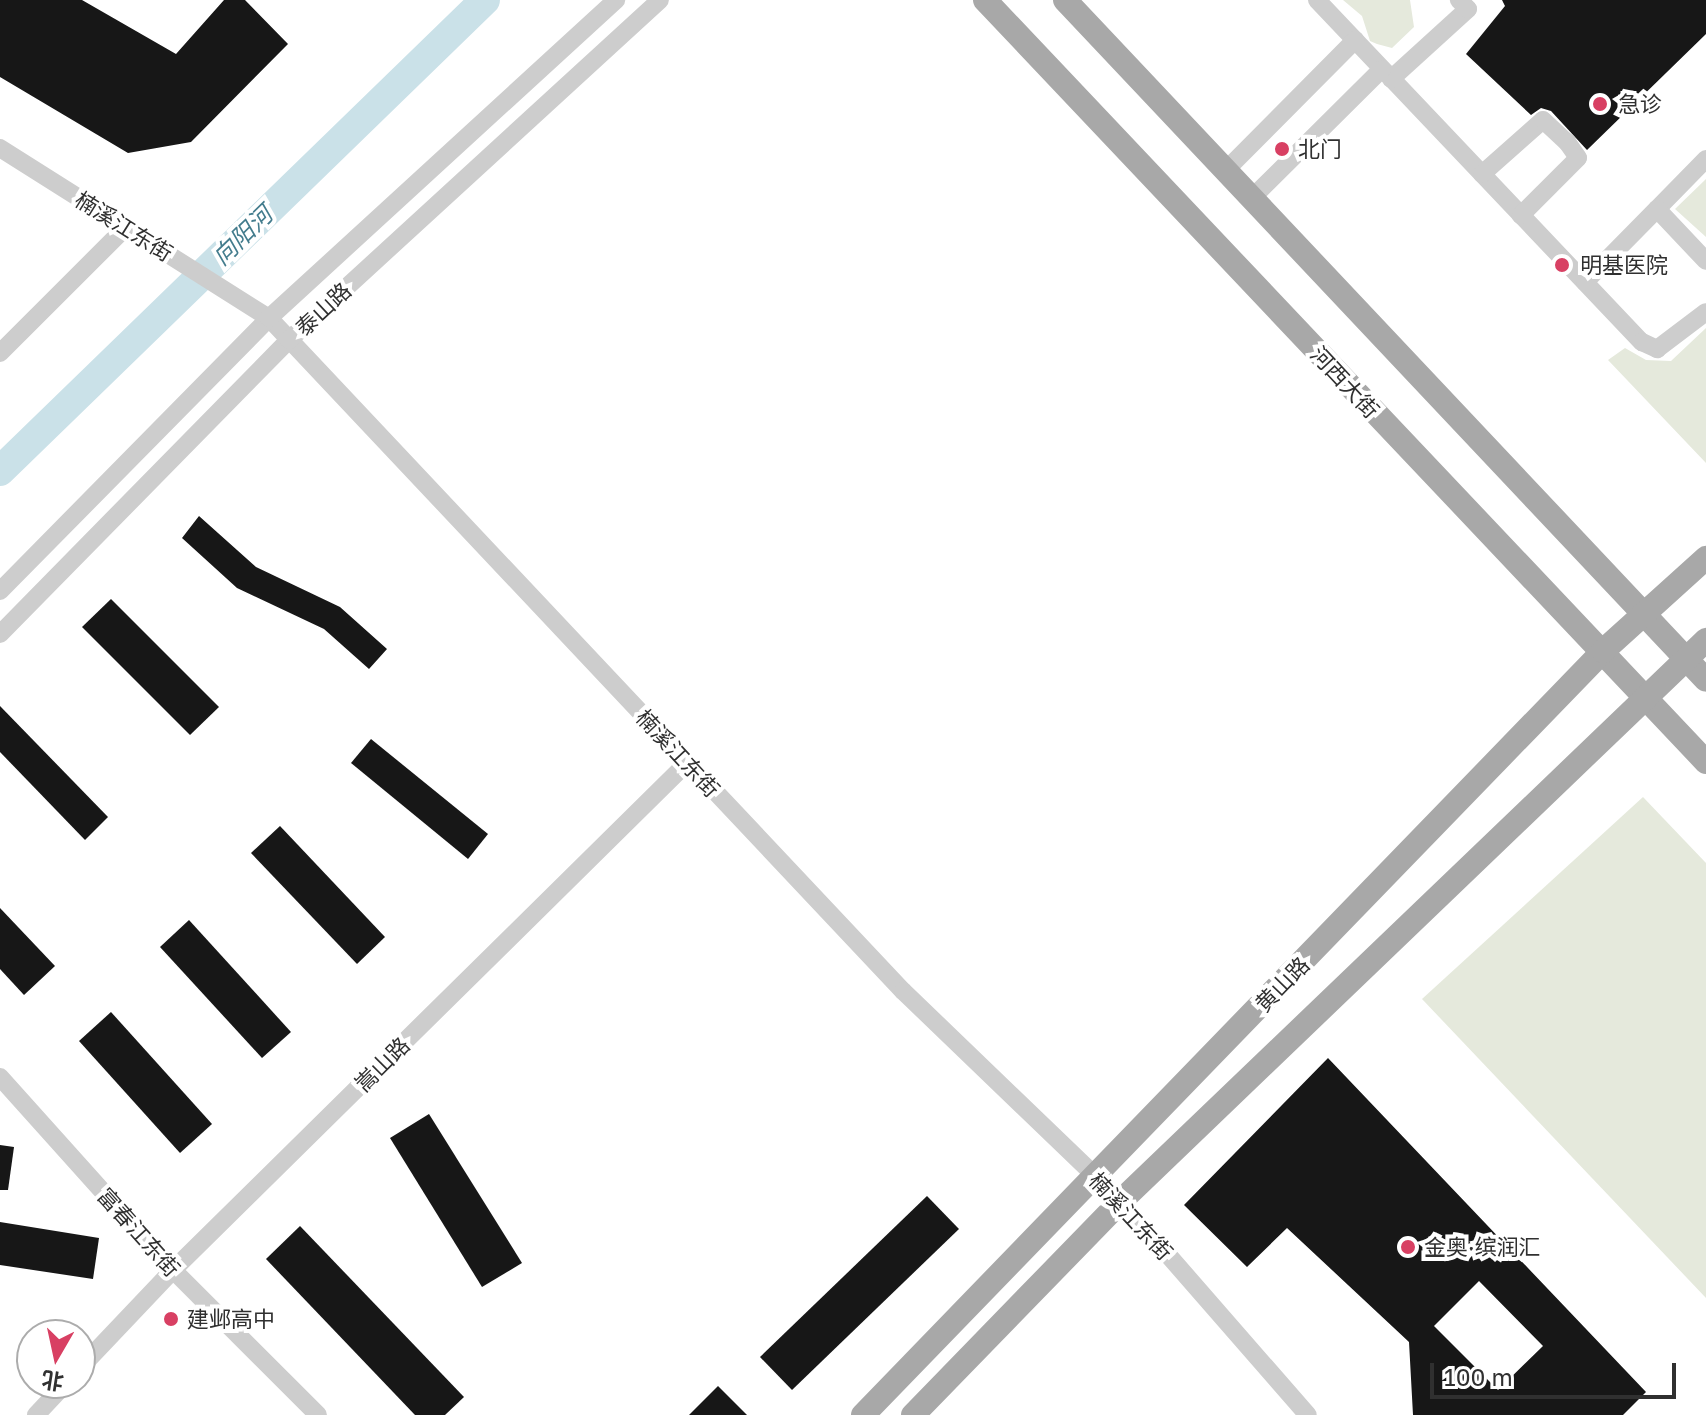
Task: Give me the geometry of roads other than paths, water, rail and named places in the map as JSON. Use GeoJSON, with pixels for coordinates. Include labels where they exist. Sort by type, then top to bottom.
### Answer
{"type":"FeatureCollection","features":[{"type":"Feature","properties":{"kind":"main road","name":"河西大街"},"geometry":{"type":"LineString","coordinates":[[985,0],[1706,762]]}},
{"type":"Feature","properties":{"kind":"main road"},"geometry":{"type":"LineString","coordinates":[[1065,0],[1254,196],[1706,680]]}},
{"type":"Feature","properties":{"kind":"main road","name":"黄山路"},"geometry":{"type":"LineString","coordinates":[[863,1415],[1603,651],[1706,558]]}},
{"type":"Feature","properties":{"kind":"main road","name":"黄山路"},"geometry":{"type":"LineString","coordinates":[[913,1415],[1121,1201],[1706,640]]}},
{"type":"Feature","properties":{"kind":"street","name":"泰山路"},"geometry":{"type":"LineString","coordinates":[[0,591],[269,318],[616,0]]}},
{"type":"Feature","properties":{"kind":"street","name":"泰山路"},"geometry":{"type":"LineString","coordinates":[[0,634],[289,340],[660,0]]}},
{"type":"Feature","properties":{"kind":"street"},"geometry":{"type":"LineString","coordinates":[[1317,0],[1642,342],[1657,349],[1706,312]]}},
{"type":"Feature","properties":{"kind":"street"},"geometry":{"type":"LineString","coordinates":[[1254,196],[1387,74],[1468,9],[1459,0]]}},
{"type":"Feature","properties":{"kind":"street"},"geometry":{"type":"LineString","coordinates":[[1227,169],[1355,40]]}},
{"type":"Feature","properties":{"kind":"street"},"geometry":{"type":"LineString","coordinates":[[1482,174],[1543,120],[1567,142],[1578,158],[1521,215]]}},
{"type":"Feature","properties":{"kind":"street","name":"楠溪江东街"},"geometry":{"type":"LineString","coordinates":[[0,148],[269,318],[903,991],[1121,1201],[1308,1415]]}},
{"type":"Feature","properties":{"kind":"street"},"geometry":{"type":"LineString","coordinates":[[1585,282],[1706,159]]}},
{"type":"Feature","properties":{"kind":"street"},"geometry":{"type":"LineString","coordinates":[[1657,209],[1706,261]]}},
{"type":"Feature","properties":{"kind":"street"},"geometry":{"type":"LineString","coordinates":[[0,353],[126,227]]}},
{"type":"Feature","properties":{"kind":"street","name":"嵩山路"},"geometry":{"type":"LineString","coordinates":[[96,1351],[173,1270],[687,763]]}},
{"type":"Feature","properties":{"kind":"street","name":"富春江东街"},"geometry":{"type":"LineString","coordinates":[[0,1077],[173,1270],[318,1415]]}},
{"type":"Feature","properties":{"kind":"street"},"geometry":{"type":"LineString","coordinates":[[36,1415],[51,1399]]}},
{"type":"Feature","properties":{"kind":"waterway","name":"向阳河"},"geometry":{"type":"LineString","coordinates":[[0,471],[485,0]]}},
{"type":"Feature","properties":{"kind":"place","name":"急诊"},"geometry":{"type":"Point","coordinates":[1600,104]}},
{"type":"Feature","properties":{"kind":"place","name":"北门"},"geometry":{"type":"Point","coordinates":[1282,149]}},
{"type":"Feature","properties":{"kind":"place","name":"明基医院"},"geometry":{"type":"Point","coordinates":[1562,265]}},
{"type":"Feature","properties":{"kind":"place","name":"金奥·缤润汇"},"geometry":{"type":"Point","coordinates":[1408,1247]}},
{"type":"Feature","properties":{"kind":"place","name":"建邺高中"},"geometry":{"type":"Point","coordinates":[171,1319]}}]}
